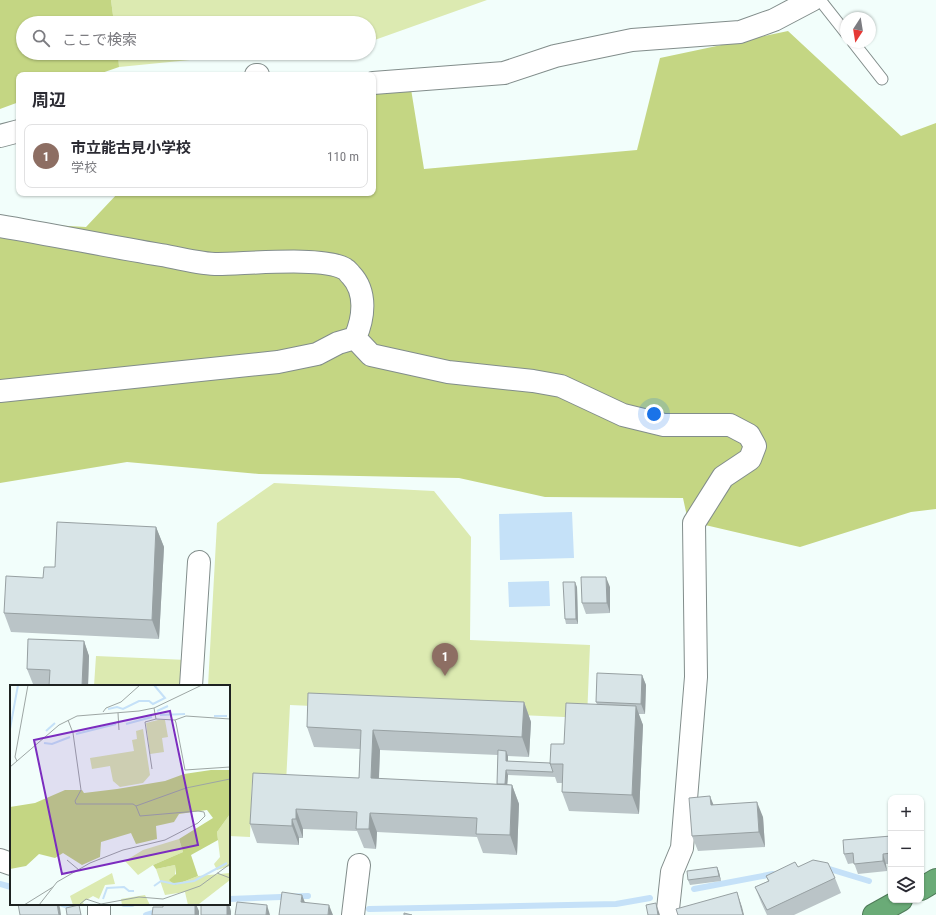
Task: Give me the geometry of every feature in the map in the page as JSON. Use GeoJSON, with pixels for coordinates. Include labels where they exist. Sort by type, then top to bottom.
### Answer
{"type":"FeatureCollection","features":[{"type":"Feature","properties":{"kind":"highway"},"geometry":{"type":"LineString","coordinates":[[924,887],[936,880]]}},
{"type":"Feature","properties":{"kind":"highway"},"geometry":{"type":"LineString","coordinates":[[874,915],[896,903]]}},
{"type":"Feature","properties":{"kind":"street"},"geometry":{"type":"LineString","coordinates":[[376,83],[504,73],[555,56],[632,40],[740,32],[774,20],[812,0]]}},
{"type":"Feature","properties":{"kind":"street"},"geometry":{"type":"LineString","coordinates":[[0,136],[16,131]]}},
{"type":"Feature","properties":{"kind":"street"},"geometry":{"type":"LineString","coordinates":[[0,226],[216,264],[300,262],[329,263],[345,269],[353,278],[360,289],[363,310],[361,326],[355,338],[338,343],[317,354],[278,362],[0,391]]}},
{"type":"Feature","properties":{"kind":"street"},"geometry":{"type":"LineString","coordinates":[[355,338],[371,355],[448,372],[533,381],[561,386],[623,415],[664,425],[730,425],[749,435],[755,446],[750,460],[723,477],[694,523],[696,677],[682,848],[672,872],[668,909],[669,915]]}},
{"type":"Feature","properties":{"kind":"street"},"geometry":{"type":"LineString","coordinates":[[191,685],[199,562]]}},
{"type":"Feature","properties":{"kind":"street"},"geometry":{"type":"LineString","coordinates":[[0,860],[10,864]]}},
{"type":"Feature","properties":{"kind":"street"},"geometry":{"type":"LineString","coordinates":[[353,915],[359,866]]}},
{"type":"Feature","properties":{"kind":"street"},"geometry":{"type":"LineString","coordinates":[[99,905],[100,915]]}},
{"type":"Feature","properties":{"kind":"lane"},"geometry":{"type":"LineString","coordinates":[[820,0],[840,25]]}},
{"type":"Feature","properties":{"kind":"lane"},"geometry":{"type":"LineString","coordinates":[[858,48],[882,79]]}},
{"type":"Feature","properties":{"kind":"green space"},"geometry":{"type":"Polygon","coordinates":[[[0,0],[111,0],[113,16],[16,16],[16,60],[118,60],[119,67],[105,72],[16,72],[16,103],[0,109],[0,0]]]}},
{"type":"Feature","properties":{"kind":"green space"},"geometry":{"type":"Polygon","coordinates":[[[111,0],[487,0],[376,40],[376,16],[113,16],[111,0]]]}},
{"type":"Feature","properties":{"kind":"green space"},"geometry":{"type":"Polygon","coordinates":[[[788,31],[901,136],[936,123],[936,509],[911,512],[800,547],[688,521],[683,498],[545,497],[459,478],[259,474],[127,462],[0,483],[0,222],[86,227],[115,196],[376,196],[376,91],[411,89],[424,169],[637,150],[660,58],[788,31]]]}},
{"type":"Feature","properties":{"kind":"green space"},"geometry":{"type":"Polygon","coordinates":[[[118,60],[190,60],[119,67],[118,60]]]}},
{"type":"Feature","properties":{"kind":"green space"},"geometry":{"type":"Polygon","coordinates":[[[274,483],[434,491],[471,537],[470,640],[590,645],[587,718],[290,705],[286,783],[252,781],[250,837],[230,836],[230,685],[208,685],[217,523],[274,483]]]}},
{"type":"Feature","properties":{"kind":"green space"},"geometry":{"type":"Polygon","coordinates":[[[96,656],[187,660],[186,685],[94,685],[96,656]]]}},
{"type":"Feature","properties":{"kind":"water"},"geometry":{"type":"Polygon","coordinates":[[[572,512],[574,558],[500,560],[499,514],[572,512]]]}},
{"type":"Feature","properties":{"kind":"water"},"geometry":{"type":"Polygon","coordinates":[[[549,581],[550,606],[509,607],[508,582],[549,581]]]}},
{"type":"Feature","properties":{"kind":"building"},"geometry":{"type":"Polygon","coordinates":[[[57,522],[156,527],[152,620],[4,613],[6,576],[43,578],[44,567],[55,567],[57,522]]]}},
{"type":"Feature","properties":{"kind":"building"},"geometry":{"type":"Polygon","coordinates":[[[581,577],[606,577],[607,603],[582,603],[581,577]]]}},
{"type":"Feature","properties":{"kind":"building"},"geometry":{"type":"Polygon","coordinates":[[[563,582],[575,582],[576,619],[565,619],[563,582]]]}},
{"type":"Feature","properties":{"kind":"building"},"geometry":{"type":"Polygon","coordinates":[[[28,639],[84,641],[82,685],[49,685],[50,670],[27,669],[28,639]]]}},
{"type":"Feature","properties":{"kind":"building"},"geometry":{"type":"Polygon","coordinates":[[[597,673],[642,675],[641,704],[596,702],[597,673]]]}},
{"type":"Feature","properties":{"kind":"building"},"geometry":{"type":"Polygon","coordinates":[[[308,693],[524,702],[522,737],[373,730],[371,778],[512,785],[510,835],[476,834],[477,818],[370,813],[369,829],[356,829],[357,812],[296,809],[296,819],[292,819],[292,826],[250,824],[253,773],[359,778],[361,730],[307,727],[308,693]]]}},
{"type":"Feature","properties":{"kind":"building"},"geometry":{"type":"Polygon","coordinates":[[[566,703],[636,706],[632,795],[562,792],[563,764],[550,764],[551,744],[564,744],[566,703]]]}},
{"type":"Feature","properties":{"kind":"building"},"geometry":{"type":"Polygon","coordinates":[[[498,750],[506,751],[506,761],[550,763],[553,772],[506,770],[505,784],[497,784],[498,750]]]}},
{"type":"Feature","properties":{"kind":"building"},"geometry":{"type":"Polygon","coordinates":[[[710,796],[711,805],[757,802],[759,832],[692,836],[689,798],[710,796]]]}},
{"type":"Feature","properties":{"kind":"building"},"geometry":{"type":"Polygon","coordinates":[[[888,836],[888,853],[883,854],[883,861],[854,864],[853,853],[844,854],[843,840],[888,836]]]}},
{"type":"Feature","properties":{"kind":"building"},"geometry":{"type":"Polygon","coordinates":[[[813,860],[828,863],[835,878],[767,910],[755,887],[769,881],[766,876],[795,862],[798,867],[813,860]]]}},
{"type":"Feature","properties":{"kind":"building"},"geometry":{"type":"Polygon","coordinates":[[[717,867],[719,876],[688,880],[687,871],[717,867]]]}},
{"type":"Feature","properties":{"kind":"building"},"geometry":{"type":"Polygon","coordinates":[[[282,892],[302,895],[301,902],[329,905],[328,915],[279,915],[282,892]]]}},
{"type":"Feature","properties":{"kind":"building"},"geometry":{"type":"Polygon","coordinates":[[[737,892],[743,915],[678,915],[676,909],[737,892]]]}},
{"type":"Feature","properties":{"kind":"building"},"geometry":{"type":"Polygon","coordinates":[[[237,902],[267,905],[266,915],[235,915],[237,902]]]}},
{"type":"Feature","properties":{"kind":"building"},"geometry":{"type":"Polygon","coordinates":[[[656,903],[658,915],[648,915],[646,905],[656,903]]]}},
{"type":"Feature","properties":{"kind":"building"},"geometry":{"type":"Polygon","coordinates":[[[18,905],[57,905],[59,915],[20,915],[18,905]]]}},
{"type":"Feature","properties":{"kind":"building"},"geometry":{"type":"Polygon","coordinates":[[[79,905],[81,915],[67,915],[66,908],[79,905]]]}},
{"type":"Feature","properties":{"kind":"building"},"geometry":{"type":"Polygon","coordinates":[[[163,905],[195,905],[195,915],[152,915],[153,907],[163,907],[163,905]]]}},
{"type":"Feature","properties":{"kind":"building"},"geometry":{"type":"Polygon","coordinates":[[[201,905],[227,905],[227,915],[201,915],[201,905]]]}},
{"type":"Feature","properties":{"kind":"waterway"},"geometry":{"type":"LineString","coordinates":[[823,867],[869,881]]}},
{"type":"Feature","properties":{"kind":"waterway"},"geometry":{"type":"LineString","coordinates":[[694,889],[773,874]]}},
{"type":"Feature","properties":{"kind":"waterway"},"geometry":{"type":"LineString","coordinates":[[0,884],[10,887]]}},
{"type":"Feature","properties":{"kind":"waterway"},"geometry":{"type":"LineString","coordinates":[[230,899],[308,896]]}},
{"type":"Feature","properties":{"kind":"waterway"},"geometry":{"type":"LineString","coordinates":[[369,909],[616,904],[650,898]]}},
{"type":"Feature","properties":{"kind":"waterway"},"geometry":{"type":"LineString","coordinates":[[65,905],[71,907]]}},
{"type":"Feature","properties":{"kind":"waterway"},"geometry":{"type":"LineString","coordinates":[[146,915],[159,911]]}},
{"type":"Feature","properties":{"kind":"place","name":"市立能古見小学校"},"geometry":{"type":"Point","coordinates":[445,676]}}]}
